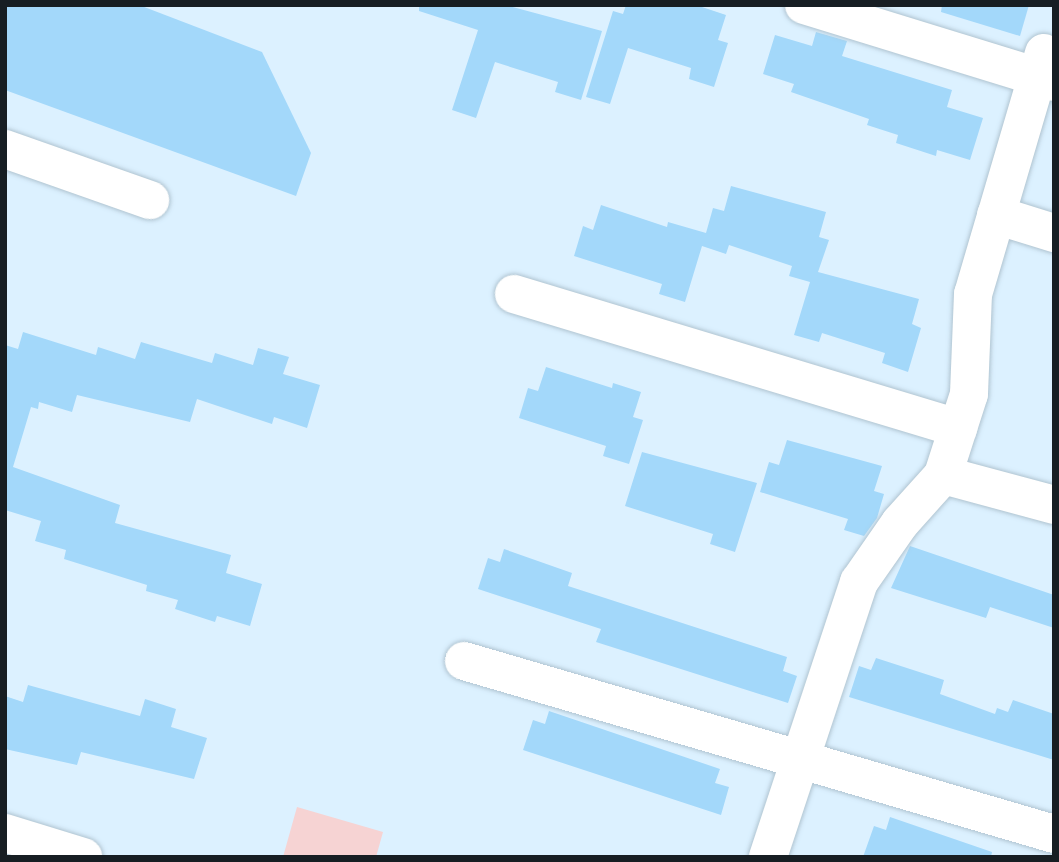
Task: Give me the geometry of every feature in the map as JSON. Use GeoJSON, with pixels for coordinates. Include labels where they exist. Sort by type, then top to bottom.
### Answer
{"type":"FeatureCollection","features":[{"type":"Feature","properties":{"kind":"street"},"geometry":{"type":"LineString","coordinates":[[768,857],[803,761],[859,582],[900,523],[943,475],[969,394],[973,293],[996,215],[1045,71],[804,5]]}},
{"type":"Feature","properties":{"kind":"street"},"geometry":{"type":"LineString","coordinates":[[5,149],[150,200]]}},
{"type":"Feature","properties":{"kind":"street"},"geometry":{"type":"LineString","coordinates":[[996,215],[1054,233]]}},
{"type":"Feature","properties":{"kind":"street"},"geometry":{"type":"LineString","coordinates":[[513,294],[958,428]]}},
{"type":"Feature","properties":{"kind":"street"},"geometry":{"type":"LineString","coordinates":[[943,475],[1054,505]]}},
{"type":"Feature","properties":{"kind":"street"},"geometry":{"type":"LineString","coordinates":[[464,661],[1054,834]]}},
{"type":"Feature","properties":{"kind":"street"},"geometry":{"type":"LineString","coordinates":[[5,832],[83,857]]}},
{"type":"Feature","properties":{"kind":"shaded area"},"geometry":{"type":"Polygon","coordinates":[[[297,807],[383,832],[376,857],[283,857],[297,807]]]}},
{"type":"Feature","properties":{"kind":"building"},"geometry":{"type":"Polygon","coordinates":[[[5,5],[139,5],[262,52],[311,153],[296,196],[5,90],[5,5]]]}},
{"type":"Feature","properties":{"kind":"building"},"geometry":{"type":"Polygon","coordinates":[[[419,5],[505,5],[602,31],[581,100],[555,92],[558,82],[495,62],[476,118],[452,110],[478,30],[419,11],[419,5]]]}},
{"type":"Feature","properties":{"kind":"building"},"geometry":{"type":"Polygon","coordinates":[[[626,5],[696,5],[726,15],[718,40],[728,43],[714,87],[689,79],[691,68],[628,48],[610,104],[586,97],[613,11],[623,14],[626,5]]]}},
{"type":"Feature","properties":{"kind":"building"},"geometry":{"type":"Polygon","coordinates":[[[942,5],[1029,5],[1020,36],[941,12],[942,5]]]}},
{"type":"Feature","properties":{"kind":"building"},"geometry":{"type":"Polygon","coordinates":[[[816,32],[847,41],[842,56],[952,90],[947,107],[983,118],[970,160],[937,150],[936,156],[896,143],[898,135],[867,125],[869,119],[791,92],[794,84],[763,74],[775,35],[812,46],[816,32]]]}},
{"type":"Feature","properties":{"kind":"building"},"geometry":{"type":"Polygon","coordinates":[[[731,186],[826,212],[819,237],[829,240],[818,272],[919,299],[912,324],[921,328],[908,372],[882,363],[885,353],[822,333],[819,342],[794,335],[810,282],[789,276],[792,266],[729,245],[726,254],[702,246],[685,302],[659,294],[662,284],[574,256],[583,226],[593,230],[601,205],[667,227],[668,222],[706,233],[713,208],[724,211],[731,186]]]}},
{"type":"Feature","properties":{"kind":"building"},"geometry":{"type":"Polygon","coordinates":[[[23,332],[96,355],[98,347],[135,359],[141,342],[212,363],[215,353],[253,365],[258,348],[289,357],[283,374],[320,385],[307,428],[274,417],[272,424],[197,399],[190,422],[77,395],[72,412],[39,402],[38,409],[31,407],[13,467],[120,505],[115,523],[231,555],[226,573],[262,584],[250,626],[217,616],[215,622],[175,609],[178,600],[146,591],[147,585],[64,559],[66,550],[35,541],[41,521],[5,510],[5,345],[18,349],[23,332]]]}},
{"type":"Feature","properties":{"kind":"building"},"geometry":{"type":"Polygon","coordinates":[[[546,367],[612,388],[613,383],[641,392],[633,417],[643,420],[629,464],[603,456],[606,446],[519,418],[528,388],[538,391],[546,367]]]}},
{"type":"Feature","properties":{"kind":"building"},"geometry":{"type":"Polygon","coordinates":[[[787,440],[882,466],[874,491],[884,494],[877,518],[864,536],[844,530],[848,519],[760,492],[769,462],[779,465],[787,440]]]}},
{"type":"Feature","properties":{"kind":"building"},"geometry":{"type":"Polygon","coordinates":[[[642,452],[757,483],[735,552],[710,544],[713,534],[625,506],[642,452]]]}},
{"type":"Feature","properties":{"kind":"building"},"geometry":{"type":"Polygon","coordinates":[[[910,546],[1054,595],[1054,628],[990,607],[986,618],[891,588],[910,546]]]}},
{"type":"Feature","properties":{"kind":"building"},"geometry":{"type":"Polygon","coordinates":[[[504,549],[572,573],[568,586],[787,657],[783,671],[797,676],[788,703],[596,642],[601,629],[478,589],[488,558],[500,562],[504,549]]]}},
{"type":"Feature","properties":{"kind":"building"},"geometry":{"type":"Polygon","coordinates":[[[876,658],[944,680],[940,694],[995,714],[997,708],[1008,712],[1013,700],[1054,714],[1054,760],[849,697],[859,666],[871,670],[876,658]]]}},
{"type":"Feature","properties":{"kind":"building"},"geometry":{"type":"Polygon","coordinates":[[[28,685],[140,716],[145,699],[176,709],[171,727],[207,738],[194,779],[81,752],[77,765],[5,749],[5,696],[23,702],[28,685]]]}},
{"type":"Feature","properties":{"kind":"building"},"geometry":{"type":"Polygon","coordinates":[[[549,711],[720,769],[715,783],[729,787],[721,815],[523,750],[533,720],[545,724],[549,711]]]}},
{"type":"Feature","properties":{"kind":"building"},"geometry":{"type":"Polygon","coordinates":[[[890,817],[992,852],[991,857],[863,857],[874,826],[886,830],[890,817]]]}}]}
